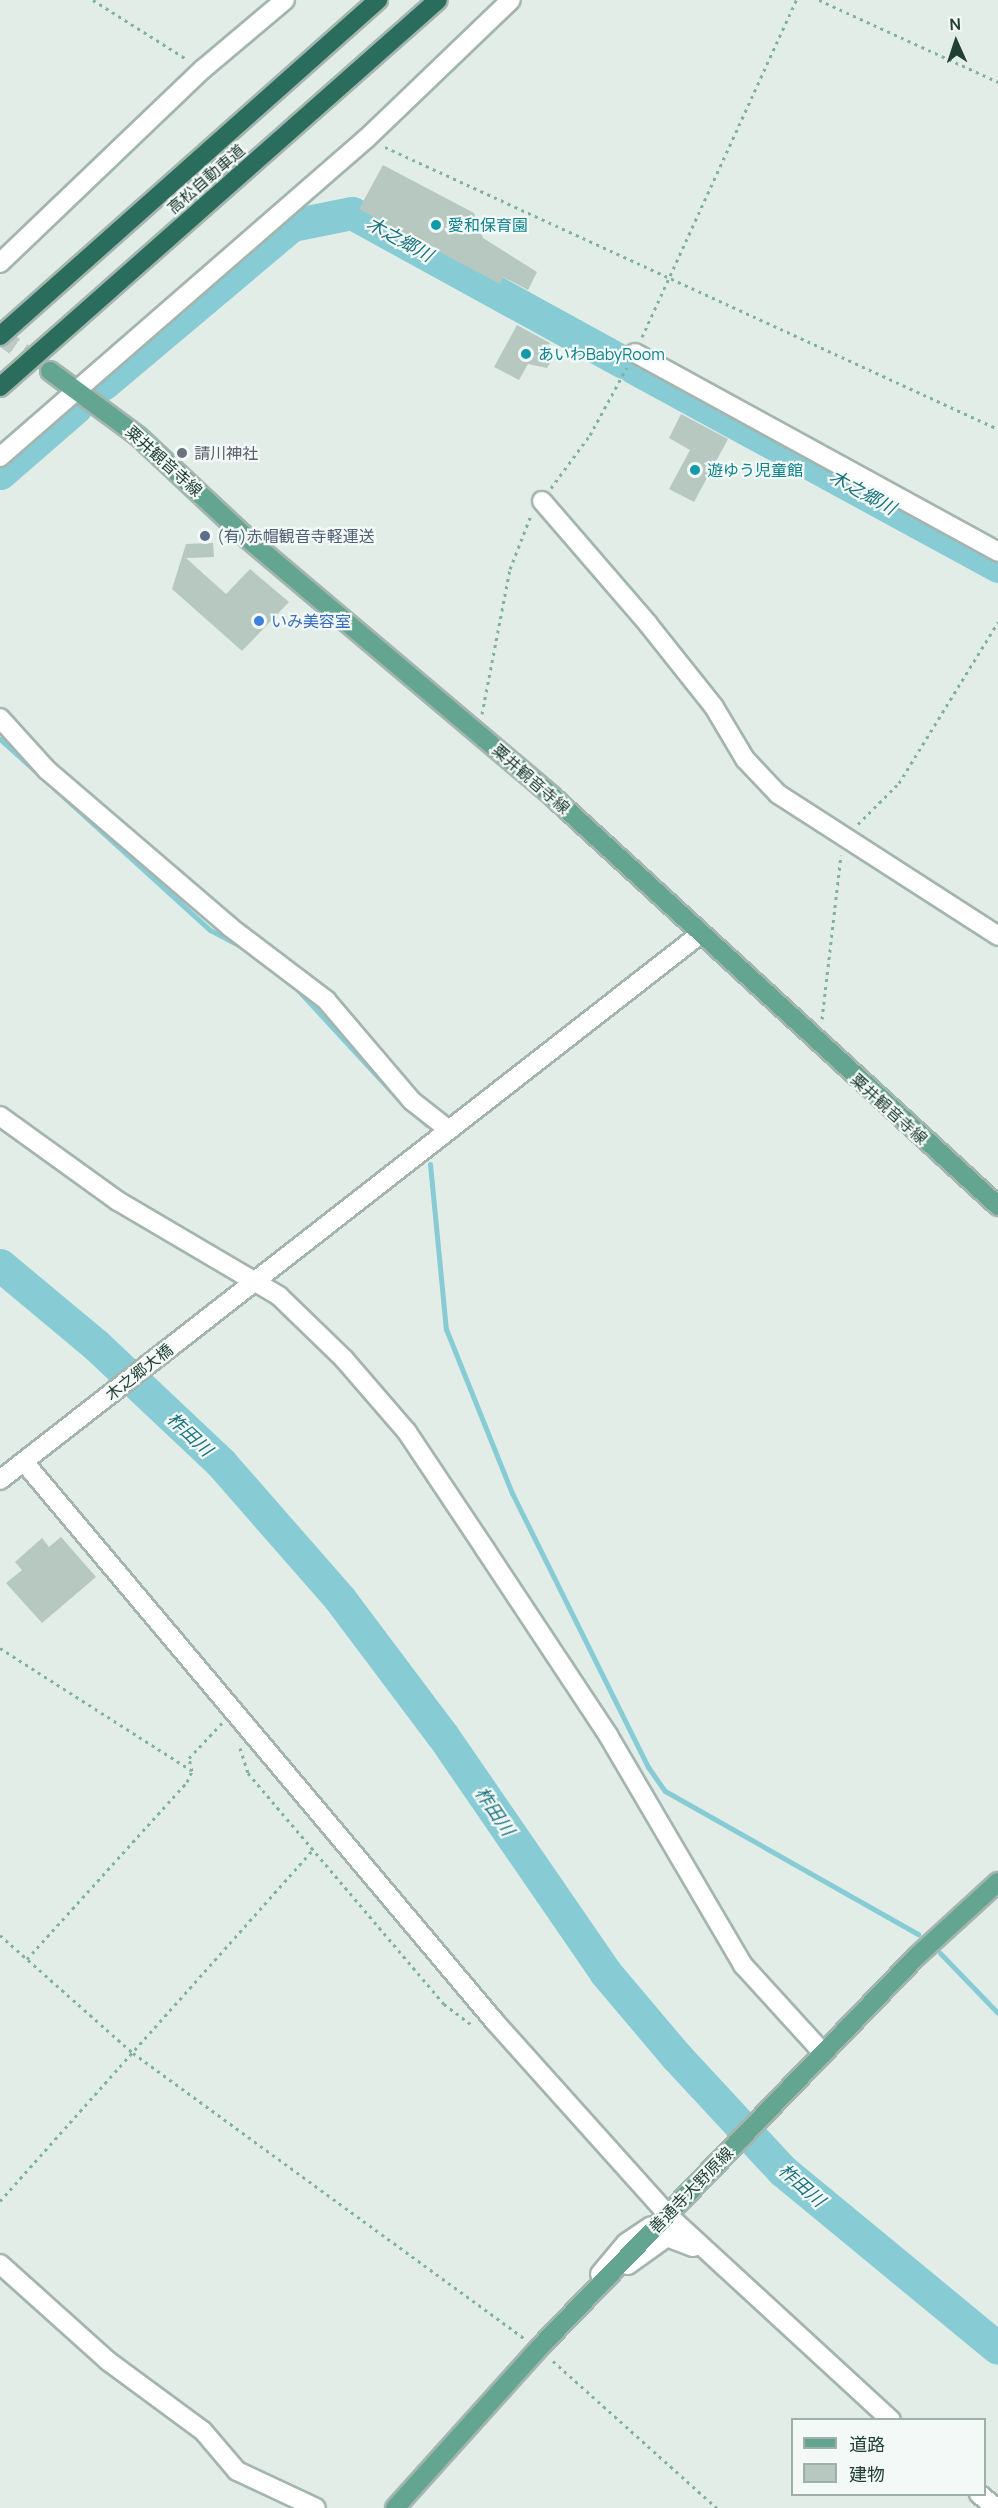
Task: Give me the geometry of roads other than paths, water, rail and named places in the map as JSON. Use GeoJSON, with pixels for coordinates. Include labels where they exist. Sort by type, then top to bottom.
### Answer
{"type":"FeatureCollection","features":[{"type":"Feature","properties":{"kind":"highway","name":"高松自動車道"},"geometry":{"type":"LineString","coordinates":[[0,336],[378,0]]}},
{"type":"Feature","properties":{"kind":"highway","name":"高松自動車道"},"geometry":{"type":"LineString","coordinates":[[0,387],[438,0]]}},
{"type":"Feature","properties":{"kind":"main road","name":"粟井観音寺線"},"geometry":{"type":"LineString","coordinates":[[50,370],[80,390],[552,796],[818,1046],[998,1206]]}},
{"type":"Feature","properties":{"kind":"main road","name":"善通寺大野原線"},"geometry":{"type":"LineString","coordinates":[[394,2508],[538,2348],[823,2053],[998,1882]]}},
{"type":"Feature","properties":{"kind":"street"},"geometry":{"type":"LineString","coordinates":[[0,263],[203,69],[285,0]]}},
{"type":"Feature","properties":{"kind":"street"},"geometry":{"type":"LineString","coordinates":[[0,457],[80,390],[367,138],[511,0]]}},
{"type":"Feature","properties":{"kind":"street"},"geometry":{"type":"LineString","coordinates":[[635,353],[998,552]]}},
{"type":"Feature","properties":{"kind":"street"},"geometry":{"type":"LineString","coordinates":[[542,501],[714,706],[744,759],[778,794],[841,838],[998,936]]}},
{"type":"Feature","properties":{"kind":"street"},"geometry":{"type":"LineString","coordinates":[[0,718],[47,770],[230,927],[326,1000],[370,1057],[449,1130]]}},
{"type":"Feature","properties":{"kind":"street","name":"木之郷大橋"},"geometry":{"type":"LineString","coordinates":[[0,1480],[699,935]]}},
{"type":"Feature","properties":{"kind":"street"},"geometry":{"type":"LineString","coordinates":[[0,1116],[118,1201],[298,1310],[407,1432],[608,1736],[743,1965],[823,2053]]}},
{"type":"Feature","properties":{"kind":"street"},"geometry":{"type":"LineString","coordinates":[[24,1462],[226,1715],[668,2215],[889,2418]]}},
{"type":"Feature","properties":{"kind":"street"},"geometry":{"type":"LineString","coordinates":[[538,2348],[626,2243],[668,2215]]}},
{"type":"Feature","properties":{"kind":"street"},"geometry":{"type":"LineString","coordinates":[[583,2303],[667,2237],[679,2238],[719,2264]]}},
{"type":"Feature","properties":{"kind":"street"},"geometry":{"type":"LineString","coordinates":[[0,2264],[108,2361],[203,2431],[237,2471],[316,2508]]}},
{"type":"Feature","properties":{"kind":"street"},"geometry":{"type":"LineString","coordinates":[[982,2496],[996,2508]]}},
{"type":"Feature","properties":{"kind":"waterway","name":"木之郷川"},"geometry":{"type":"LineString","coordinates":[[103,384],[292,225],[352,213],[623,362]]}},
{"type":"Feature","properties":{"kind":"waterway","name":"木之郷川"},"geometry":{"type":"LineString","coordinates":[[633,367],[998,566]]}},
{"type":"Feature","properties":{"kind":"waterway","name":"木之郷川"},"geometry":{"type":"LineString","coordinates":[[0,473],[76,407]]}},
{"type":"Feature","properties":{"kind":"waterway"},"geometry":{"type":"LineString","coordinates":[[0,739],[210,930],[246,949]]}},
{"type":"Feature","properties":{"kind":"waterway"},"geometry":{"type":"LineString","coordinates":[[298,990],[401,1102]]}},
{"type":"Feature","properties":{"kind":"waterway"},"geometry":{"type":"LineString","coordinates":[[413,1112],[427,1125]]}},
{"type":"Feature","properties":{"kind":"waterway"},"geometry":{"type":"LineString","coordinates":[[430,1164],[446,1329],[512,1493],[648,1767],[665,1791],[918,1934]]}},
{"type":"Feature","properties":{"kind":"waterway","name":"柞田川"},"geometry":{"type":"LineString","coordinates":[[0,1265],[96,1345],[221,1463],[340,1599],[443,1736],[605,1972],[676,2056],[783,2171],[998,2348]]}},
{"type":"Feature","properties":{"kind":"waterway"},"geometry":{"type":"LineString","coordinates":[[940,1953],[998,2013]]}},
{"type":"Feature","properties":{"kind":"tunnel"},"geometry":{"type":"LineString","coordinates":[[0,336],[50,371]]}},
{"type":"Feature","properties":{"kind":"place","name":"愛和保育園"},"geometry":{"type":"Point","coordinates":[436,225]}},
{"type":"Feature","properties":{"kind":"place","name":"あいわBabyRoom"},"geometry":{"type":"Point","coordinates":[526,354]}},
{"type":"Feature","properties":{"kind":"place","name":"請川神社"},"geometry":{"type":"Point","coordinates":[182,453]}},
{"type":"Feature","properties":{"kind":"place","name":"遊ゆう児童館"},"geometry":{"type":"Point","coordinates":[695,470]}},
{"type":"Feature","properties":{"kind":"place","name":"(有)赤帽観音寺軽運送"},"geometry":{"type":"Point","coordinates":[205,536]}},
{"type":"Feature","properties":{"kind":"place","name":"いみ美容室"},"geometry":{"type":"Point","coordinates":[259,621]}}]}
